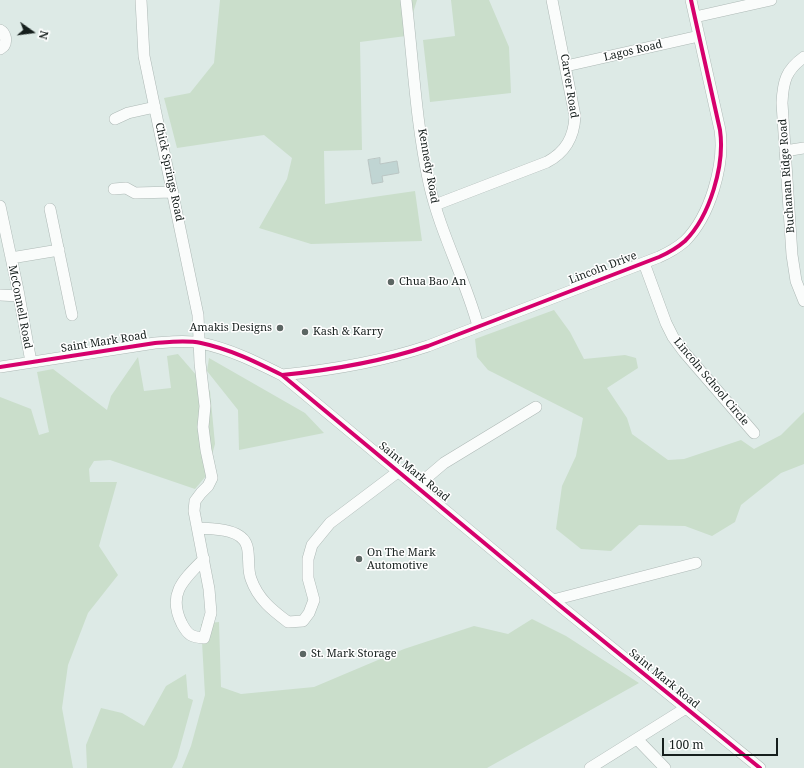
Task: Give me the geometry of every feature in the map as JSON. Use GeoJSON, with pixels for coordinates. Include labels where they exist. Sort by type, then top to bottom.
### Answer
{"type":"FeatureCollection","features":[{"type":"Feature","properties":{"kind":"street","name":"Chick Springs Road"},"geometry":{"type":"LineString","coordinates":[[141,0],[144,56],[194,291],[201,343],[200,363],[205,406],[203,427],[212,478],[208,486],[195,502],[194,510],[204,559],[209,589],[211,613],[204,638],[192,637],[187,633],[175,611],[178,591],[185,579],[204,559]]}},
{"type":"Feature","properties":{"kind":"street","name":"Kennedy Road"},"geometry":{"type":"LineString","coordinates":[[406,0],[424,155],[435,205],[478,326]]}},
{"type":"Feature","properties":{"kind":"street","name":"Carver Road"},"geometry":{"type":"LineString","coordinates":[[435,205],[547,162],[565,148],[572,137],[575,116],[552,0]]}},
{"type":"Feature","properties":{"kind":"street","name":"Lincoln Drive"},"geometry":{"type":"LineString","coordinates":[[282,375],[341,368],[395,356],[428,346],[644,262],[678,246],[695,228],[704,213],[719,170],[721,139],[691,0]]}},
{"type":"Feature","properties":{"kind":"street"},"geometry":{"type":"LineString","coordinates":[[695,17],[771,0]]}},
{"type":"Feature","properties":{"kind":"street"},"geometry":{"type":"LineString","coordinates":[[0,30],[6,37],[4,46],[0,49]]}},
{"type":"Feature","properties":{"kind":"street","name":"Lagos Road"},"geometry":{"type":"LineString","coordinates":[[566,66],[699,36]]}},
{"type":"Feature","properties":{"kind":"street","name":"Buchanan Ridge Road"},"geometry":{"type":"LineString","coordinates":[[804,57],[792,66],[783,84],[782,103],[792,255],[796,281],[804,300]]}},
{"type":"Feature","properties":{"kind":"street"},"geometry":{"type":"LineString","coordinates":[[115,119],[128,113],[155,107]]}},
{"type":"Feature","properties":{"kind":"street"},"geometry":{"type":"LineString","coordinates":[[784,151],[804,148]]}},
{"type":"Feature","properties":{"kind":"street"},"geometry":{"type":"LineString","coordinates":[[114,189],[126,188],[135,193],[173,192]]}},
{"type":"Feature","properties":{"kind":"street","name":"McConnell Road"},"geometry":{"type":"LineString","coordinates":[[0,206],[4,241],[11,258],[31,362]]}},
{"type":"Feature","properties":{"kind":"street"},"geometry":{"type":"LineString","coordinates":[[50,209],[72,315]]}},
{"type":"Feature","properties":{"kind":"street"},"geometry":{"type":"LineString","coordinates":[[11,258],[59,250]]}},
{"type":"Feature","properties":{"kind":"street"},"geometry":{"type":"LineString","coordinates":[[792,255],[804,253]]}},
{"type":"Feature","properties":{"kind":"street","name":"Lincoln School Circle"},"geometry":{"type":"LineString","coordinates":[[644,262],[673,338],[754,432]]}},
{"type":"Feature","properties":{"kind":"street"},"geometry":{"type":"LineString","coordinates":[[0,295],[19,296]]}},
{"type":"Feature","properties":{"kind":"street","name":"Saint Mark Road"},"geometry":{"type":"LineString","coordinates":[[0,367],[155,343],[201,343],[242,356],[282,375],[760,768]]}},
{"type":"Feature","properties":{"kind":"street"},"geometry":{"type":"LineString","coordinates":[[417,486],[444,463],[536,407]]}},
{"type":"Feature","properties":{"kind":"street"},"geometry":{"type":"LineString","coordinates":[[198,528],[228,531],[241,537],[247,545],[250,577],[258,596],[288,622],[303,622],[309,613],[314,600],[308,578],[308,559],[312,545],[330,523],[399,471]]}},
{"type":"Feature","properties":{"kind":"street"},"geometry":{"type":"LineString","coordinates":[[554,600],[696,563]]}},
{"type":"Feature","properties":{"kind":"street"},"geometry":{"type":"LineString","coordinates":[[590,768],[686,708]]}},
{"type":"Feature","properties":{"kind":"street"},"geometry":{"type":"LineString","coordinates":[[637,739],[665,768]]}},
{"type":"Feature","properties":{"kind":"green space"},"geometry":{"type":"Polygon","coordinates":[[[220,0],[417,0],[406,36],[360,42],[362,150],[324,151],[325,204],[415,191],[422,241],[311,244],[259,228],[287,179],[292,158],[264,135],[177,148],[164,98],[190,93],[214,63],[220,0]]]}},
{"type":"Feature","properties":{"kind":"green space"},"geometry":{"type":"Polygon","coordinates":[[[451,0],[489,0],[509,47],[511,93],[430,102],[423,40],[455,36],[451,0]]]}},
{"type":"Feature","properties":{"kind":"green space"},"geometry":{"type":"Polygon","coordinates":[[[554,310],[570,332],[584,359],[625,355],[636,358],[638,368],[607,388],[627,418],[632,434],[668,460],[684,459],[741,440],[754,449],[781,435],[804,412],[804,464],[781,473],[741,505],[735,522],[712,536],[685,526],[639,525],[611,551],[581,549],[556,529],[562,486],[576,456],[583,418],[488,370],[477,357],[475,339],[554,310]]]}},
{"type":"Feature","properties":{"kind":"green space"},"geometry":{"type":"Polygon","coordinates":[[[178,354],[210,391],[215,444],[206,476],[195,489],[110,460],[94,461],[89,469],[90,482],[117,482],[99,546],[118,575],[88,613],[68,665],[62,708],[73,768],[0,768],[0,397],[31,409],[39,435],[49,432],[37,372],[53,369],[107,410],[111,396],[138,357],[144,391],[171,388],[167,356],[178,354]]]}},
{"type":"Feature","properties":{"kind":"green space"},"geometry":{"type":"Polygon","coordinates":[[[209,358],[305,413],[324,433],[239,450],[238,410],[207,371],[209,358]]]}},
{"type":"Feature","properties":{"kind":"green space"},"geometry":{"type":"Polygon","coordinates":[[[532,619],[566,636],[639,683],[487,768],[182,768],[191,746],[205,695],[201,624],[219,622],[221,687],[241,694],[314,687],[404,649],[474,626],[508,634],[532,619]]]}},
{"type":"Feature","properties":{"kind":"green space"},"geometry":{"type":"Polygon","coordinates":[[[186,674],[188,698],[193,700],[177,758],[172,768],[87,768],[86,745],[101,708],[122,713],[144,726],[166,686],[186,674]]]}},
{"type":"Feature","properties":{"kind":"building"},"geometry":{"type":"Polygon","coordinates":[[[380,158],[380,164],[397,161],[399,173],[382,176],[383,182],[372,184],[368,160],[380,158]]]}},
{"type":"Feature","properties":{"kind":"cycle path"},"geometry":{"type":"LineString","coordinates":[[282,375],[356,365],[410,352],[659,257],[685,241],[702,218],[714,189],[718,174],[721,144],[720,130],[691,0]]}},
{"type":"Feature","properties":{"kind":"cycle path"},"geometry":{"type":"LineString","coordinates":[[0,367],[155,343],[184,341],[201,343],[233,352],[282,375],[559,605],[760,768]]}},
{"type":"Feature","properties":{"kind":"place","name":"Chua Bao An"},"geometry":{"type":"Point","coordinates":[391,282]}},
{"type":"Feature","properties":{"kind":"place","name":"Amakis Designs"},"geometry":{"type":"Point","coordinates":[280,328]}},
{"type":"Feature","properties":{"kind":"place","name":"Kash & Karry"},"geometry":{"type":"Point","coordinates":[305,332]}},
{"type":"Feature","properties":{"kind":"place","name":"On The Mark Automotive"},"geometry":{"type":"Point","coordinates":[359,559]}},
{"type":"Feature","properties":{"kind":"place","name":"St. Mark Storage"},"geometry":{"type":"Point","coordinates":[303,654]}}]}
